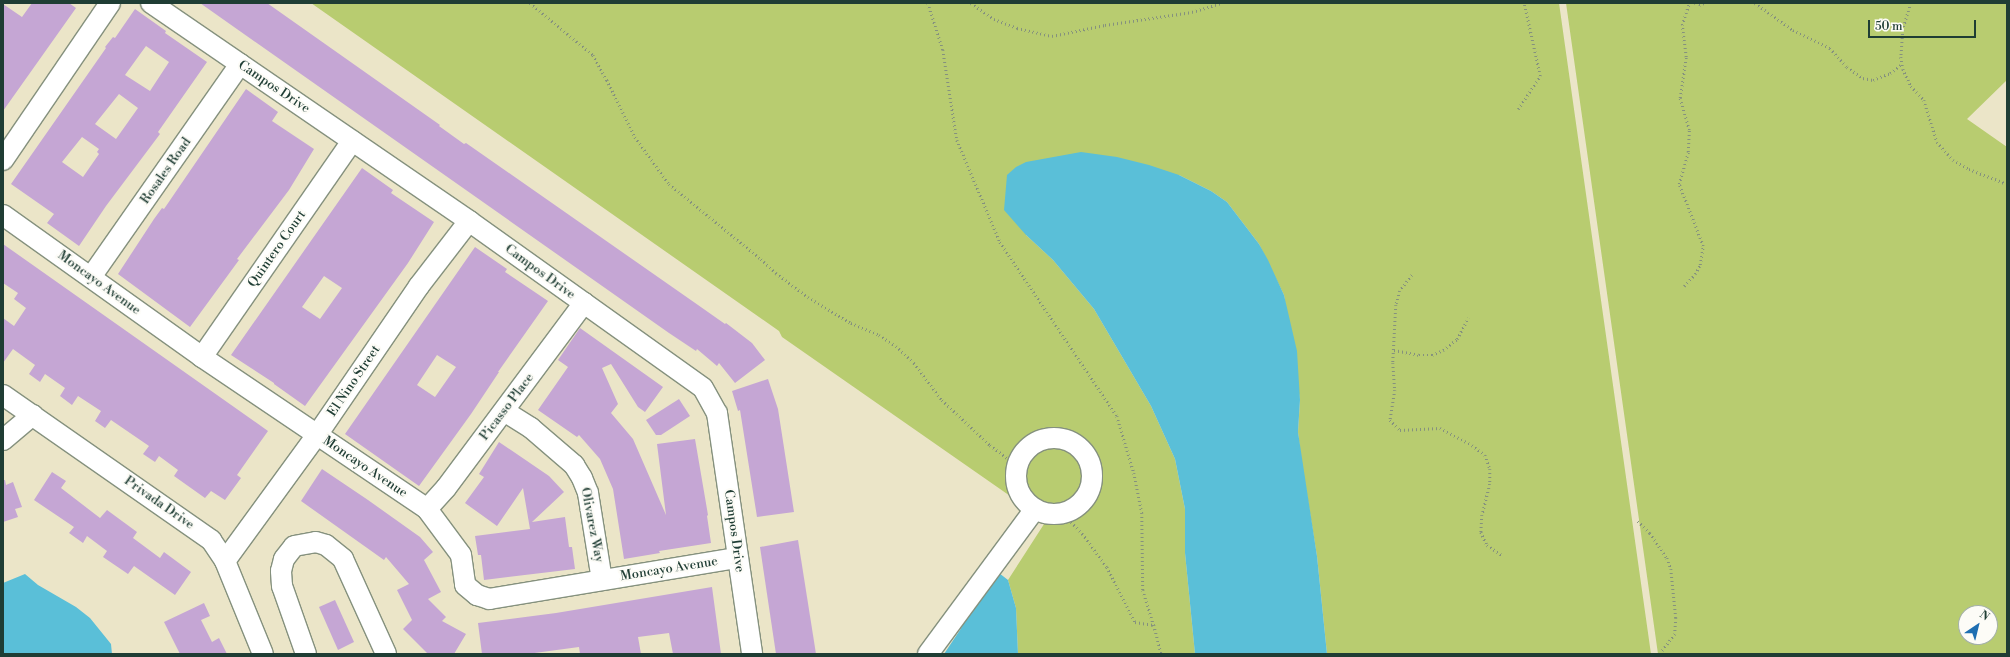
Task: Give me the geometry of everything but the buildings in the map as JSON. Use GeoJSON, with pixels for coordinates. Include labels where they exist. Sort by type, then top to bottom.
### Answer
{"type":"FeatureCollection","features":[{"type":"Feature","properties":{"kind":"street"},"geometry":{"type":"LineString","coordinates":[[3,160],[110,3]]}},
{"type":"Feature","properties":{"kind":"street","name":"Campos Drive"},"geometry":{"type":"LineString","coordinates":[[151,3],[469,220],[703,388],[716,413],[752,654]]}},
{"type":"Feature","properties":{"kind":"street","name":"Rosales Road"},"geometry":{"type":"LineString","coordinates":[[91,278],[240,64]]}},
{"type":"Feature","properties":{"kind":"street","name":"Quintero Court"},"geometry":{"type":"LineString","coordinates":[[202,358],[352,141]]}},
{"type":"Feature","properties":{"kind":"street","name":"Moncayo Avenue"},"geometry":{"type":"LineString","coordinates":[[3,215],[202,358],[428,509],[461,555],[465,585],[477,595],[489,599],[738,558]]}},
{"type":"Feature","properties":{"kind":"street","name":"El Nino Street"},"geometry":{"type":"LineString","coordinates":[[225,561],[317,435],[419,286],[469,220]]}},
{"type":"Feature","properties":{"kind":"street","name":"Picasso Place"},"geometry":{"type":"LineString","coordinates":[[428,509],[446,488],[584,303]]}},
{"type":"Feature","properties":{"kind":"street","name":"Privada Drive"},"geometry":{"type":"LineString","coordinates":[[3,395],[211,540],[225,561],[262,654]]}},
{"type":"Feature","properties":{"kind":"street","name":"Olivarez Way"},"geometry":{"type":"LineString","coordinates":[[504,411],[531,428],[574,465],[582,478],[588,494],[602,580]]}},
{"type":"Feature","properties":{"kind":"street"},"geometry":{"type":"LineString","coordinates":[[3,440],[32,415]]}},
{"type":"Feature","properties":{"kind":"street"},"geometry":{"type":"LineString","coordinates":[[1054,438],[1067,440],[1077,446],[1086,455],[1091,466],[1093,478],[1090,490],[1084,501],[1074,509],[1063,513],[1044,513],[1035,509],[1026,501],[1019,490],[1016,478],[1018,466],[1023,455],[1031,446],[1042,440],[1054,438]]}},
{"type":"Feature","properties":{"kind":"street"},"geometry":{"type":"LineString","coordinates":[[928,654],[1035,509]]}},
{"type":"Feature","properties":{"kind":"street"},"geometry":{"type":"LineString","coordinates":[[306,654],[282,586],[281,571],[284,559],[294,546],[316,542],[326,545],[343,559],[386,654]]}},
{"type":"Feature","properties":{"kind":"path"},"geometry":{"type":"LineString","coordinates":[[530,3],[593,55],[635,137],[669,184],[776,273],[808,297],[851,323],[879,335],[896,346],[914,363],[942,400],[990,445],[1018,466]]}},
{"type":"Feature","properties":{"kind":"path"},"geometry":{"type":"LineString","coordinates":[[928,3],[943,50],[956,140],[1000,242],[1117,416],[1134,473],[1142,513],[1143,590],[1161,654]]}},
{"type":"Feature","properties":{"kind":"path"},"geometry":{"type":"LineString","coordinates":[[971,3],[994,19],[1017,28],[1052,36],[1105,25],[1192,12],[1222,3]]}},
{"type":"Feature","properties":{"kind":"path"},"geometry":{"type":"LineString","coordinates":[[1518,109],[1540,76],[1524,3]]}},
{"type":"Feature","properties":{"kind":"path"},"geometry":{"type":"LineString","coordinates":[[1684,286],[1695,274],[1700,265],[1704,246],[1679,184],[1688,152],[1689,130],[1680,98],[1686,57],[1682,25],[1689,3]]}},
{"type":"Feature","properties":{"kind":"path"},"geometry":{"type":"LineString","coordinates":[[1695,3],[1699,5],[1704,3]]}},
{"type":"Feature","properties":{"kind":"path"},"geometry":{"type":"LineString","coordinates":[[1755,3],[1793,30],[1830,48],[1847,67],[1863,78],[1873,80],[1890,73],[1902,64]]}},
{"type":"Feature","properties":{"kind":"path"},"geometry":{"type":"LineString","coordinates":[[1912,3],[1903,30],[1901,57],[1902,64],[1911,86],[1924,100],[1937,142],[1944,152],[1953,160],[1969,169],[2007,184]]}},
{"type":"Feature","properties":{"kind":"path"},"geometry":{"type":"LineString","coordinates":[[1412,275],[1400,291],[1396,305],[1393,363],[1395,390],[1390,420],[1400,430],[1440,428],[1472,445],[1485,455],[1490,469],[1490,484],[1482,515],[1481,532],[1487,545],[1502,556]]}},
{"type":"Feature","properties":{"kind":"path"},"geometry":{"type":"LineString","coordinates":[[1394,350],[1419,355],[1432,355],[1443,350],[1457,339],[1468,318]]}},
{"type":"Feature","properties":{"kind":"path"},"geometry":{"type":"LineString","coordinates":[[1063,513],[1085,537],[1107,567],[1135,622],[1154,625]]}},
{"type":"Feature","properties":{"kind":"path"},"geometry":{"type":"LineString","coordinates":[[1638,521],[1650,533],[1667,558],[1671,568],[1676,618],[1675,634],[1660,654]]}},
{"type":"Feature","properties":{"kind":"green space"},"geometry":{"type":"Polygon","coordinates":[[[311,3],[1559,3],[1651,654],[1327,654],[1317,556],[1298,432],[1300,400],[1284,295],[1259,244],[1227,202],[1211,191],[1179,175],[1026,235],[1053,260],[1094,309],[1151,406],[1175,459],[1185,509],[1185,553],[1195,654],[1018,654],[1016,608],[1008,580],[1046,521],[782,337],[779,331],[311,3]]]}},
{"type":"Feature","properties":{"kind":"green space"},"geometry":{"type":"Polygon","coordinates":[[[1566,3],[2007,3],[2007,80],[1967,119],[2007,147],[2007,654],[1658,654],[1566,3]]]}},
{"type":"Feature","properties":{"kind":"water"},"geometry":{"type":"Polygon","coordinates":[[[1081,152],[1117,157],[1149,165],[1179,175],[1211,191],[1227,202],[1259,244],[1268,260],[1284,295],[1297,351],[1300,400],[1298,432],[1317,556],[1327,654],[1195,654],[1185,553],[1185,509],[1175,459],[1151,406],[1094,309],[1053,260],[1026,235],[1004,210],[1007,175],[1016,167],[1026,162],[1081,152]]]}},
{"type":"Feature","properties":{"kind":"water"},"geometry":{"type":"Polygon","coordinates":[[[999,573],[1008,580],[1016,608],[1018,654],[944,654],[960,630],[988,579],[999,573]]]}},
{"type":"Feature","properties":{"kind":"water"},"geometry":{"type":"Polygon","coordinates":[[[25,574],[38,585],[76,607],[90,618],[111,644],[112,654],[3,654],[3,583],[25,574]]]}}]}
